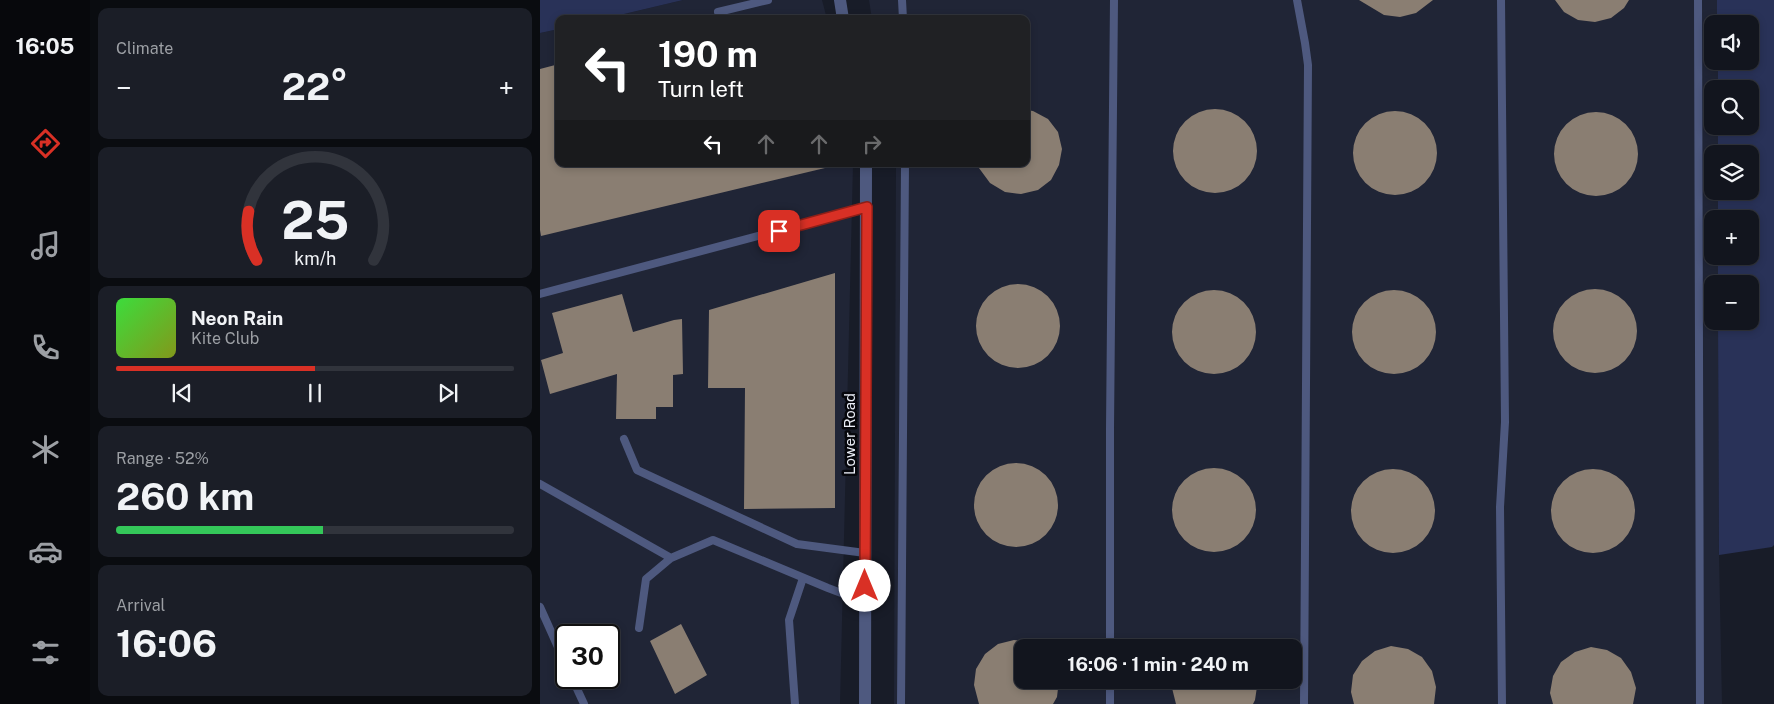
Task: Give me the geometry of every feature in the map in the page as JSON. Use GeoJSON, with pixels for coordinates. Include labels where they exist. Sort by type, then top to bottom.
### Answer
{"type":"FeatureCollection","features":[{"type":"Feature","properties":{"kind":"street"},"geometry":{"type":"LineString","coordinates":[[840,0],[842,15]]}},
{"type":"Feature","properties":{"kind":"street","name":"Lower Road"},"geometry":{"type":"LineString","coordinates":[[865,704],[866,167]]}},
{"type":"Feature","properties":{"kind":"lane"},"geometry":{"type":"LineString","coordinates":[[718,12],[768,0]]}},
{"type":"Feature","properties":{"kind":"lane"},"geometry":{"type":"LineString","coordinates":[[902,0],[903,15]]}},
{"type":"Feature","properties":{"kind":"lane"},"geometry":{"type":"LineString","coordinates":[[1110,639],[1114,0]]}},
{"type":"Feature","properties":{"kind":"lane"},"geometry":{"type":"LineString","coordinates":[[1297,0],[1308,65],[1304,704]]}},
{"type":"Feature","properties":{"kind":"lane"},"geometry":{"type":"LineString","coordinates":[[1501,0],[1504,422],[1500,507],[1502,704]]}},
{"type":"Feature","properties":{"kind":"lane"},"geometry":{"type":"LineString","coordinates":[[1698,0],[1700,704]]}},
{"type":"Feature","properties":{"kind":"lane"},"geometry":{"type":"LineString","coordinates":[[901,704],[905,167]]}},
{"type":"Feature","properties":{"kind":"lane"},"geometry":{"type":"LineString","coordinates":[[540,294],[867,207]]}},
{"type":"Feature","properties":{"kind":"lane"},"geometry":{"type":"LineString","coordinates":[[624,439],[637,470],[645,474],[797,544],[866,553]]}},
{"type":"Feature","properties":{"kind":"lane"},"geometry":{"type":"LineString","coordinates":[[540,484],[671,558]]}},
{"type":"Feature","properties":{"kind":"lane"},"geometry":{"type":"LineString","coordinates":[[639,628],[646,579],[671,558],[713,540],[865,602]]}},
{"type":"Feature","properties":{"kind":"lane"},"geometry":{"type":"LineString","coordinates":[[795,704],[789,620],[803,578]]}},
{"type":"Feature","properties":{"kind":"lane"},"geometry":{"type":"LineString","coordinates":[[540,607],[555,640]]}},
{"type":"Feature","properties":{"kind":"lane"},"geometry":{"type":"LineString","coordinates":[[577,689],[584,704]]}},
{"type":"Feature","properties":{"kind":"lane"},"geometry":{"type":"LineString","coordinates":[[1110,689],[1110,704]]}},
{"type":"Feature","properties":{"kind":"shaded area"},"geometry":{"type":"Polygon","coordinates":[[[540,0],[683,0],[620,15],[555,15],[555,30],[540,33],[540,0]]]}},
{"type":"Feature","properties":{"kind":"shaded area"},"geometry":{"type":"Polygon","coordinates":[[[683,0],[822,0],[826,15],[620,15],[683,0]]]}},
{"type":"Feature","properties":{"kind":"shaded area"},"geometry":{"type":"Polygon","coordinates":[[[869,0],[1717,0],[1717,15],[1704,15],[1704,70],[1718,70],[1718,80],[1704,80],[1704,135],[1718,135],[1718,145],[1704,145],[1704,200],[1718,200],[1718,210],[1704,210],[1704,265],[1718,265],[1718,275],[1704,275],[1704,330],[1718,330],[1722,704],[894,704],[896,167],[1030,167],[1030,15],[871,15],[869,0]]]}},
{"type":"Feature","properties":{"kind":"shaded area"},"geometry":{"type":"Polygon","coordinates":[[[1717,0],[1774,0],[1774,545],[1772,547],[1719,555],[1718,330],[1759,330],[1759,275],[1718,275],[1718,265],[1759,265],[1759,210],[1718,210],[1718,200],[1759,200],[1759,145],[1718,145],[1718,135],[1759,135],[1759,80],[1718,80],[1718,70],[1759,70],[1759,15],[1717,15],[1717,0]]]}},
{"type":"Feature","properties":{"kind":"shaded area"},"geometry":{"type":"Polygon","coordinates":[[[555,30],[555,167],[853,167],[840,704],[540,704],[540,33],[555,30]]]}},
{"type":"Feature","properties":{"kind":"building"},"geometry":{"type":"Polygon","coordinates":[[[1359,0],[1433,0],[1416,13],[1400,17],[1384,15],[1359,0]]]}},
{"type":"Feature","properties":{"kind":"building"},"geometry":{"type":"Polygon","coordinates":[[[1555,0],[1629,0],[1624,8],[1611,18],[1595,22],[1578,20],[1564,12],[1555,0]]]}},
{"type":"Feature","properties":{"kind":"building"},"geometry":{"type":"Polygon","coordinates":[[[555,65],[555,167],[825,168],[541,236],[540,69],[555,65]]]}},
{"type":"Feature","properties":{"kind":"building"},"geometry":{"type":"Polygon","coordinates":[[[1215,109],[1231,112],[1245,121],[1254,135],[1257,151],[1254,167],[1245,181],[1231,190],[1215,193],[1199,190],[1185,181],[1176,167],[1173,151],[1176,135],[1185,121],[1199,112],[1215,109]]]}},
{"type":"Feature","properties":{"kind":"building"},"geometry":{"type":"Polygon","coordinates":[[[1030,111],[1048,119],[1058,132],[1062,149],[1059,165],[1051,180],[1038,190],[1021,194],[1005,192],[990,183],[978,167],[1030,167],[1030,111]]]}},
{"type":"Feature","properties":{"kind":"building"},"geometry":{"type":"Polygon","coordinates":[[[1395,111],[1411,114],[1425,123],[1434,137],[1437,153],[1434,169],[1425,183],[1411,192],[1395,195],[1379,192],[1365,183],[1356,169],[1353,153],[1356,137],[1365,123],[1379,114],[1395,111]]]}},
{"type":"Feature","properties":{"kind":"building"},"geometry":{"type":"Polygon","coordinates":[[[1596,112],[1612,115],[1626,124],[1635,138],[1638,154],[1635,170],[1626,184],[1612,193],[1596,196],[1580,193],[1566,184],[1557,170],[1554,154],[1557,138],[1566,124],[1580,115],[1596,112]]]}},
{"type":"Feature","properties":{"kind":"building"},"geometry":{"type":"Polygon","coordinates":[[[835,273],[835,508],[744,509],[745,388],[708,388],[709,310],[835,273]]]}},
{"type":"Feature","properties":{"kind":"building"},"geometry":{"type":"Polygon","coordinates":[[[1018,284],[1034,287],[1048,296],[1057,310],[1060,326],[1057,342],[1048,356],[1034,365],[1018,368],[1002,365],[988,356],[979,342],[976,326],[979,310],[988,296],[1002,287],[1018,284]]]}},
{"type":"Feature","properties":{"kind":"building"},"geometry":{"type":"Polygon","coordinates":[[[1595,289],[1611,292],[1625,301],[1634,315],[1637,331],[1634,347],[1625,361],[1611,370],[1595,373],[1579,370],[1565,361],[1556,347],[1553,331],[1556,315],[1565,301],[1579,292],[1595,289]]]}},
{"type":"Feature","properties":{"kind":"building"},"geometry":{"type":"Polygon","coordinates":[[[1214,290],[1230,293],[1244,302],[1253,316],[1256,332],[1253,348],[1244,362],[1230,371],[1214,374],[1198,371],[1184,362],[1175,348],[1172,332],[1175,316],[1184,302],[1198,293],[1214,290]]]}},
{"type":"Feature","properties":{"kind":"building"},"geometry":{"type":"Polygon","coordinates":[[[1386,290],[1402,290],[1418,297],[1429,308],[1436,324],[1433,348],[1424,362],[1418,367],[1402,374],[1386,374],[1370,367],[1359,356],[1352,340],[1352,324],[1359,308],[1370,297],[1386,290]]]}},
{"type":"Feature","properties":{"kind":"building"},"geometry":{"type":"Polygon","coordinates":[[[622,294],[633,332],[682,319],[683,374],[673,375],[673,407],[656,407],[656,419],[616,419],[617,374],[550,394],[541,360],[563,353],[552,313],[622,294]]]}},
{"type":"Feature","properties":{"kind":"building"},"geometry":{"type":"Polygon","coordinates":[[[1016,463],[1032,466],[1046,475],[1055,489],[1058,505],[1055,521],[1046,535],[1032,544],[1016,547],[1000,544],[986,535],[977,521],[974,505],[977,489],[986,475],[1000,466],[1016,463]]]}},
{"type":"Feature","properties":{"kind":"building"},"geometry":{"type":"Polygon","coordinates":[[[1214,468],[1230,471],[1244,480],[1253,494],[1256,510],[1253,526],[1244,540],[1230,549],[1214,552],[1198,549],[1184,540],[1175,526],[1172,510],[1175,494],[1184,480],[1198,471],[1214,468]]]}},
{"type":"Feature","properties":{"kind":"building"},"geometry":{"type":"Polygon","coordinates":[[[1393,469],[1409,472],[1423,481],[1432,495],[1435,511],[1432,527],[1423,541],[1409,550],[1393,553],[1377,550],[1363,541],[1354,527],[1351,511],[1354,495],[1363,481],[1377,472],[1393,469]]]}},
{"type":"Feature","properties":{"kind":"building"},"geometry":{"type":"Polygon","coordinates":[[[1593,469],[1609,472],[1623,481],[1632,495],[1635,511],[1632,527],[1623,541],[1609,550],[1593,553],[1577,550],[1563,541],[1554,527],[1551,511],[1554,495],[1563,481],[1577,472],[1593,469]]]}},
{"type":"Feature","properties":{"kind":"building"},"geometry":{"type":"Polygon","coordinates":[[[681,624],[707,675],[675,694],[650,641],[681,624]]]}},
{"type":"Feature","properties":{"kind":"building"},"geometry":{"type":"Polygon","coordinates":[[[1014,640],[1014,689],[1058,689],[1057,697],[1053,704],[979,704],[974,685],[976,669],[985,654],[998,644],[1014,640]]]}},
{"type":"Feature","properties":{"kind":"building"},"geometry":{"type":"Polygon","coordinates":[[[1391,646],[1408,649],[1422,657],[1432,671],[1436,687],[1434,704],[1354,704],[1351,692],[1353,675],[1362,661],[1375,651],[1391,646]]]}},
{"type":"Feature","properties":{"kind":"building"},"geometry":{"type":"Polygon","coordinates":[[[1591,647],[1607,650],[1621,658],[1631,672],[1636,688],[1633,704],[1553,704],[1550,693],[1553,676],[1561,662],[1575,652],[1591,647]]]}},
{"type":"Feature","properties":{"kind":"building"},"geometry":{"type":"Polygon","coordinates":[[[1172,689],[1257,689],[1253,704],[1176,704],[1172,689]]]}},
{"type":"Feature","properties":{"kind":"route"},"geometry":{"type":"LineString","coordinates":[[779,231],[867,207],[865,586]]}}]}
